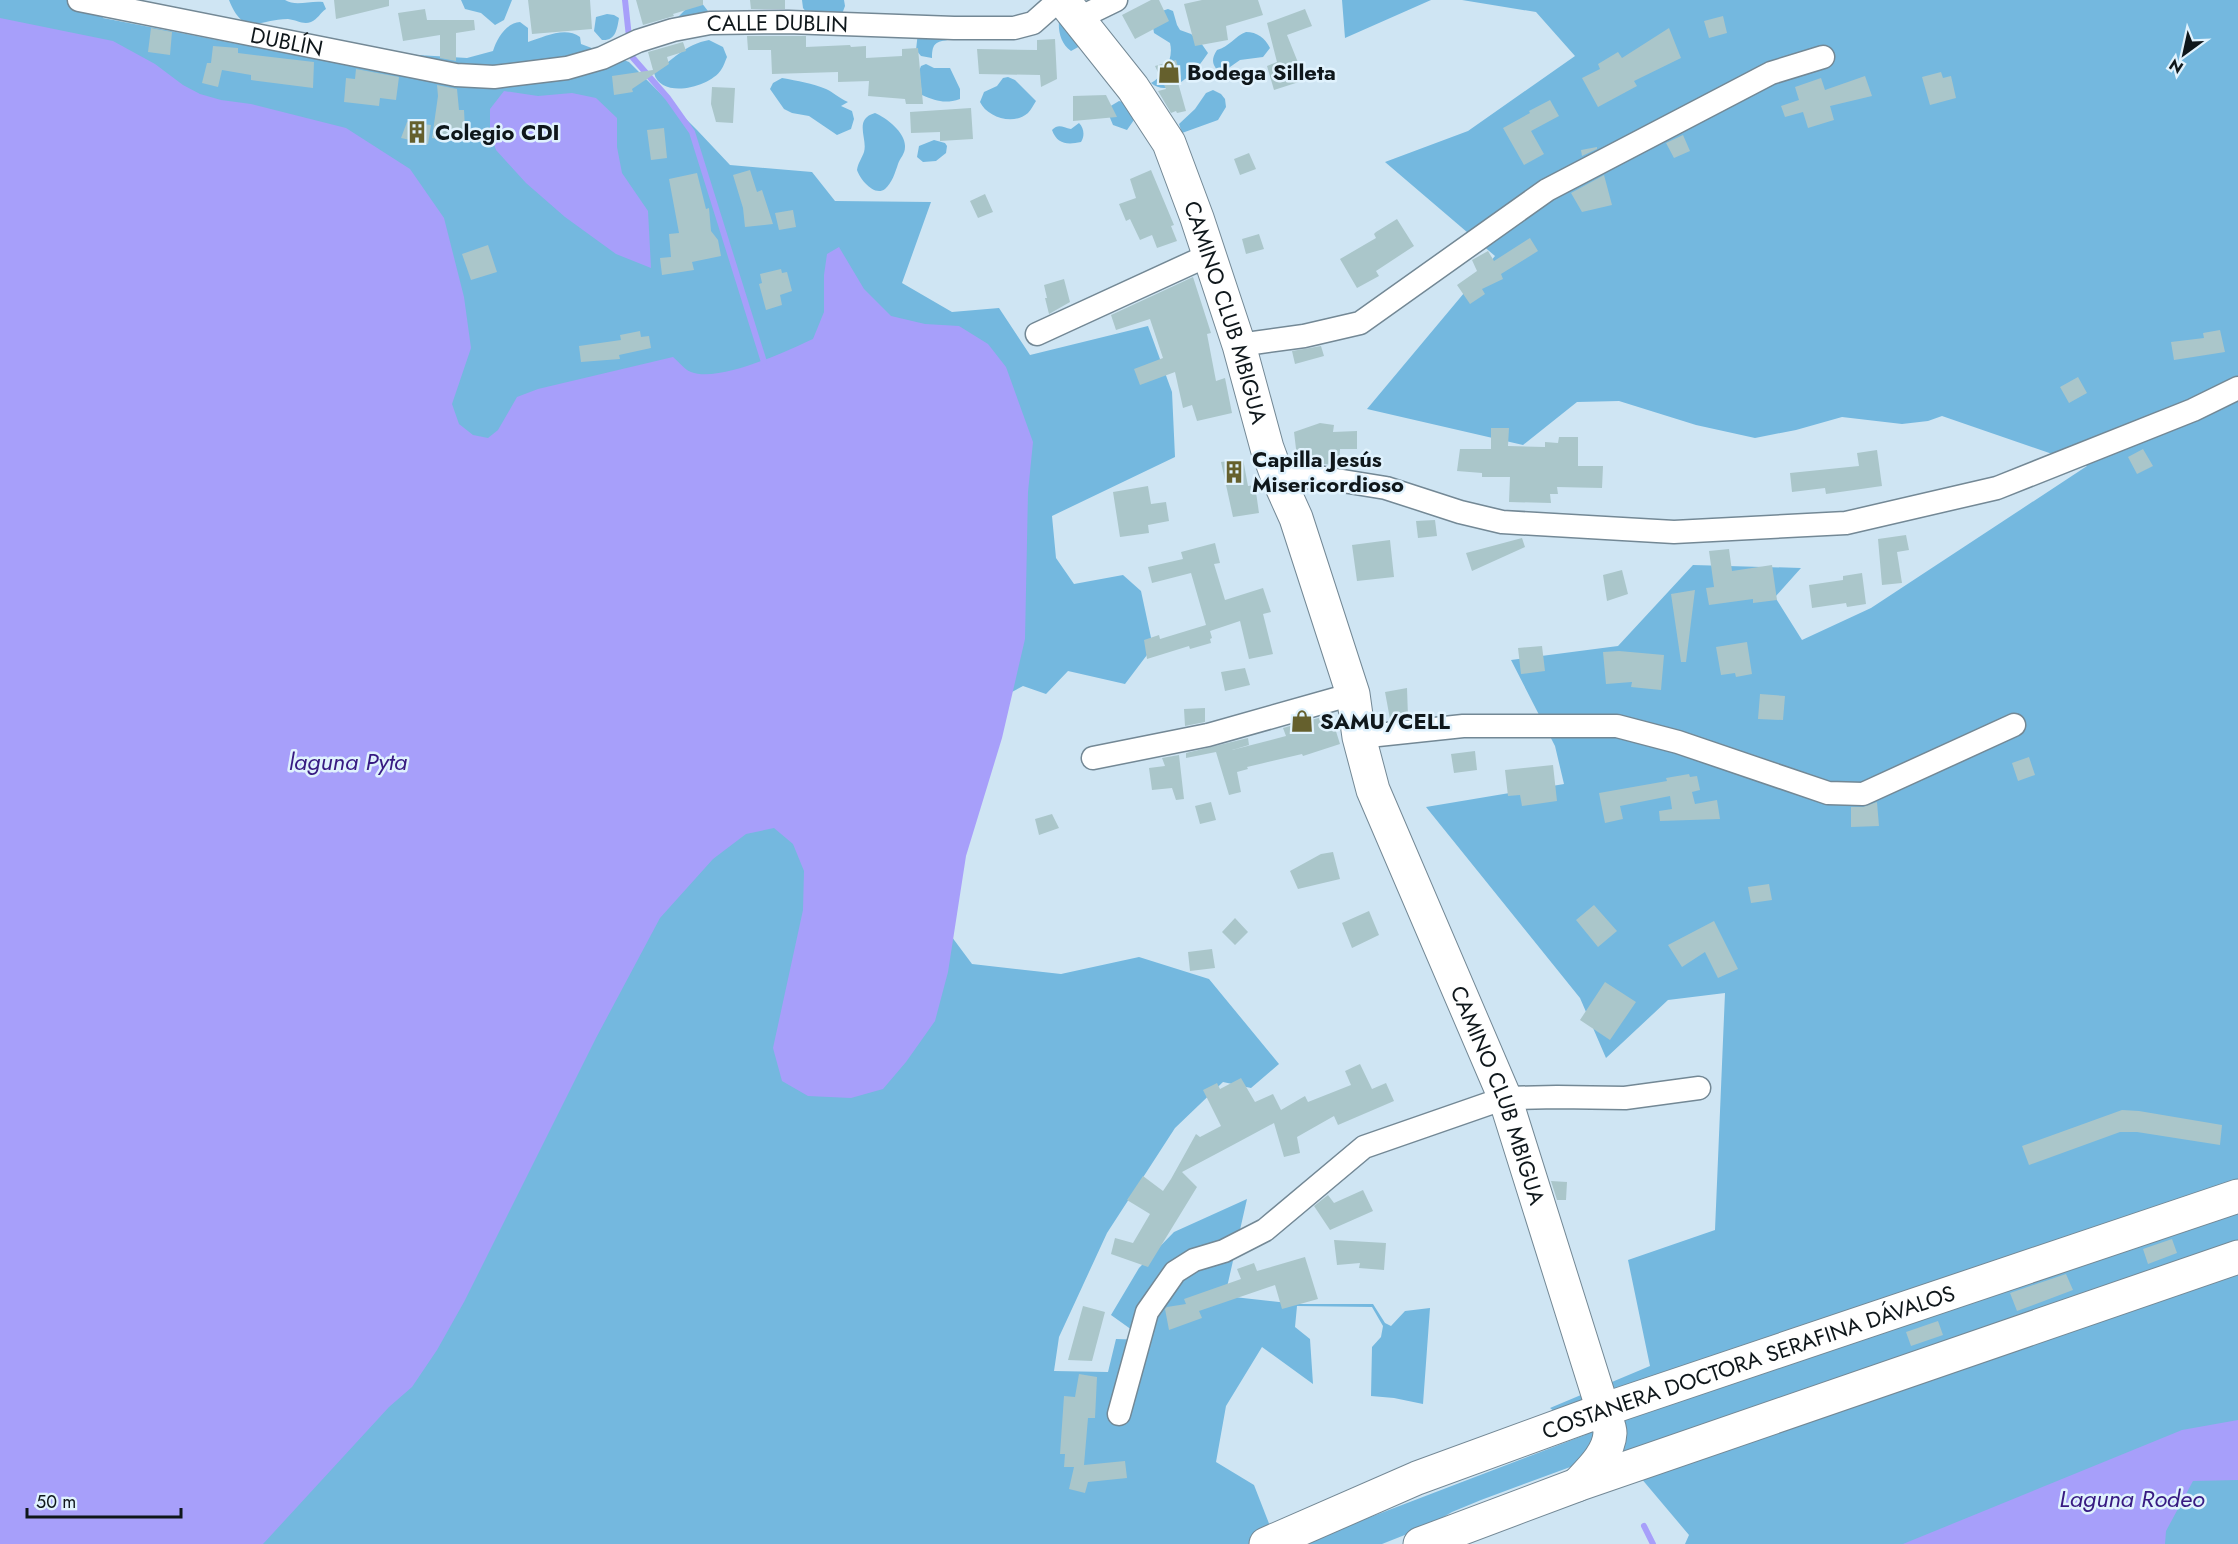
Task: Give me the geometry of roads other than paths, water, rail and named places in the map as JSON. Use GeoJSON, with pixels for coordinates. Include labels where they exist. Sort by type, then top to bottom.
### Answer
{"type":"FeatureCollection","features":[{"type":"Feature","properties":{"kind":"main road","name":"CAMINO CLUB MBIGUA"},"geometry":{"type":"LineString","coordinates":[[1066,6],[1133,88],[1169,143],[1197,218],[1239,345],[1267,448],[1296,518],[1353,694],[1359,737],[1373,790],[1504,1098],[1610,1431],[1607,1444],[1597,1464],[1577,1485]]}},
{"type":"Feature","properties":{"kind":"main road","name":"COSTANERA DOCTORA SERAFINA DÁVALOS"},"geometry":{"type":"LineString","coordinates":[[1266,1544],[1417,1478],[1603,1410],[2238,1196]]}},
{"type":"Feature","properties":{"kind":"main road"},"geometry":{"type":"LineString","coordinates":[[1420,1544],[1577,1485],[2238,1257]]}},
{"type":"Feature","properties":{"kind":"street","name":"DUBLÍN"},"geometry":{"type":"LineString","coordinates":[[79,0],[456,75],[494,77]]}},
{"type":"Feature","properties":{"kind":"street","name":"CALLE DUBLIN"},"geometry":{"type":"LineString","coordinates":[[494,77],[567,68],[602,58],[638,41],[710,23],[788,22],[1014,28],[1033,23],[1066,6],[1116,0]]}},
{"type":"Feature","properties":{"kind":"street"},"geometry":{"type":"LineString","coordinates":[[1239,345],[1304,336],[1360,323],[1548,189],[1772,73],[1824,57]]}},
{"type":"Feature","properties":{"kind":"street"},"geometry":{"type":"LineString","coordinates":[[1037,334],[1209,255]]}},
{"type":"Feature","properties":{"kind":"street"},"geometry":{"type":"LineString","coordinates":[[1278,478],[1318,477],[1386,488],[1460,512],[1502,522],[1674,532],[1846,523],[1997,488],[2193,410],[2238,388]]}},
{"type":"Feature","properties":{"kind":"street"},"geometry":{"type":"LineString","coordinates":[[1094,758],[1208,735],[1353,694]]}},
{"type":"Feature","properties":{"kind":"street"},"geometry":{"type":"LineString","coordinates":[[1359,737],[1463,726],[1617,726],[1678,742],[1828,793],[1863,794],[2014,725]]}},
{"type":"Feature","properties":{"kind":"street"},"geometry":{"type":"LineString","coordinates":[[1119,1414],[1147,1312],[1175,1272],[1194,1260],[1224,1251],[1265,1230],[1364,1147],[1504,1098],[1557,1096],[1625,1098],[1699,1088]]}},
{"type":"Feature","properties":{"kind":"water","name":"laguna Pyta"},"geometry":{"type":"Polygon","coordinates":[[[0,18],[113,41],[155,64],[183,85],[200,94],[221,100],[251,104],[346,128],[410,169],[444,218],[464,297],[471,348],[452,404],[459,424],[473,435],[488,438],[498,430],[517,397],[538,389],[673,357],[691,372],[703,374],[735,370],[813,339],[824,312],[824,275],[827,254],[839,247],[864,289],[891,316],[925,324],[959,326],[988,344],[1006,367],[1033,442],[1028,492],[1025,639],[1002,738],[966,856],[948,972],[935,1021],[906,1062],[883,1089],[851,1098],[808,1096],[782,1081],[773,1048],[803,910],[804,871],[793,844],[774,828],[746,834],[713,859],[660,918],[596,1038],[464,1302],[437,1350],[412,1387],[389,1407],[263,1544],[0,1544],[0,18]]]}},
{"type":"Feature","properties":{"kind":"water"},"geometry":{"type":"Polygon","coordinates":[[[504,91],[538,96],[572,93],[596,98],[617,118],[617,147],[622,173],[648,211],[651,268],[616,254],[565,217],[526,183],[496,150],[490,133],[490,109],[504,91]]]}},
{"type":"Feature","properties":{"kind":"water","name":"Laguna Rodeo"},"geometry":{"type":"Polygon","coordinates":[[[2238,1420],[2238,1480],[2193,1481],[2166,1531],[2165,1544],[1903,1544],[2182,1430],[2238,1420]]]}},
{"type":"Feature","properties":{"kind":"waterway"},"geometry":{"type":"LineString","coordinates":[[625,0],[629,37]]}},
{"type":"Feature","properties":{"kind":"waterway"},"geometry":{"type":"LineString","coordinates":[[633,58],[668,98],[692,132],[764,362]]}},
{"type":"Feature","properties":{"kind":"waterway"},"geometry":{"type":"LineString","coordinates":[[1644,1526],[1653,1544]]}},
{"type":"Feature","properties":{"kind":"place","name":"Bodega Silleta"},"geometry":{"type":"Point","coordinates":[1169,72]}},
{"type":"Feature","properties":{"kind":"place","name":"Colegio CDI"},"geometry":{"type":"Point","coordinates":[417,132]}},
{"type":"Feature","properties":{"kind":"place","name":"Capilla Jesús Misericordioso"},"geometry":{"type":"Point","coordinates":[1234,472]}},
{"type":"Feature","properties":{"kind":"place","name":"SAMU/CELL"},"geometry":{"type":"Point","coordinates":[1302,721]}}]}
